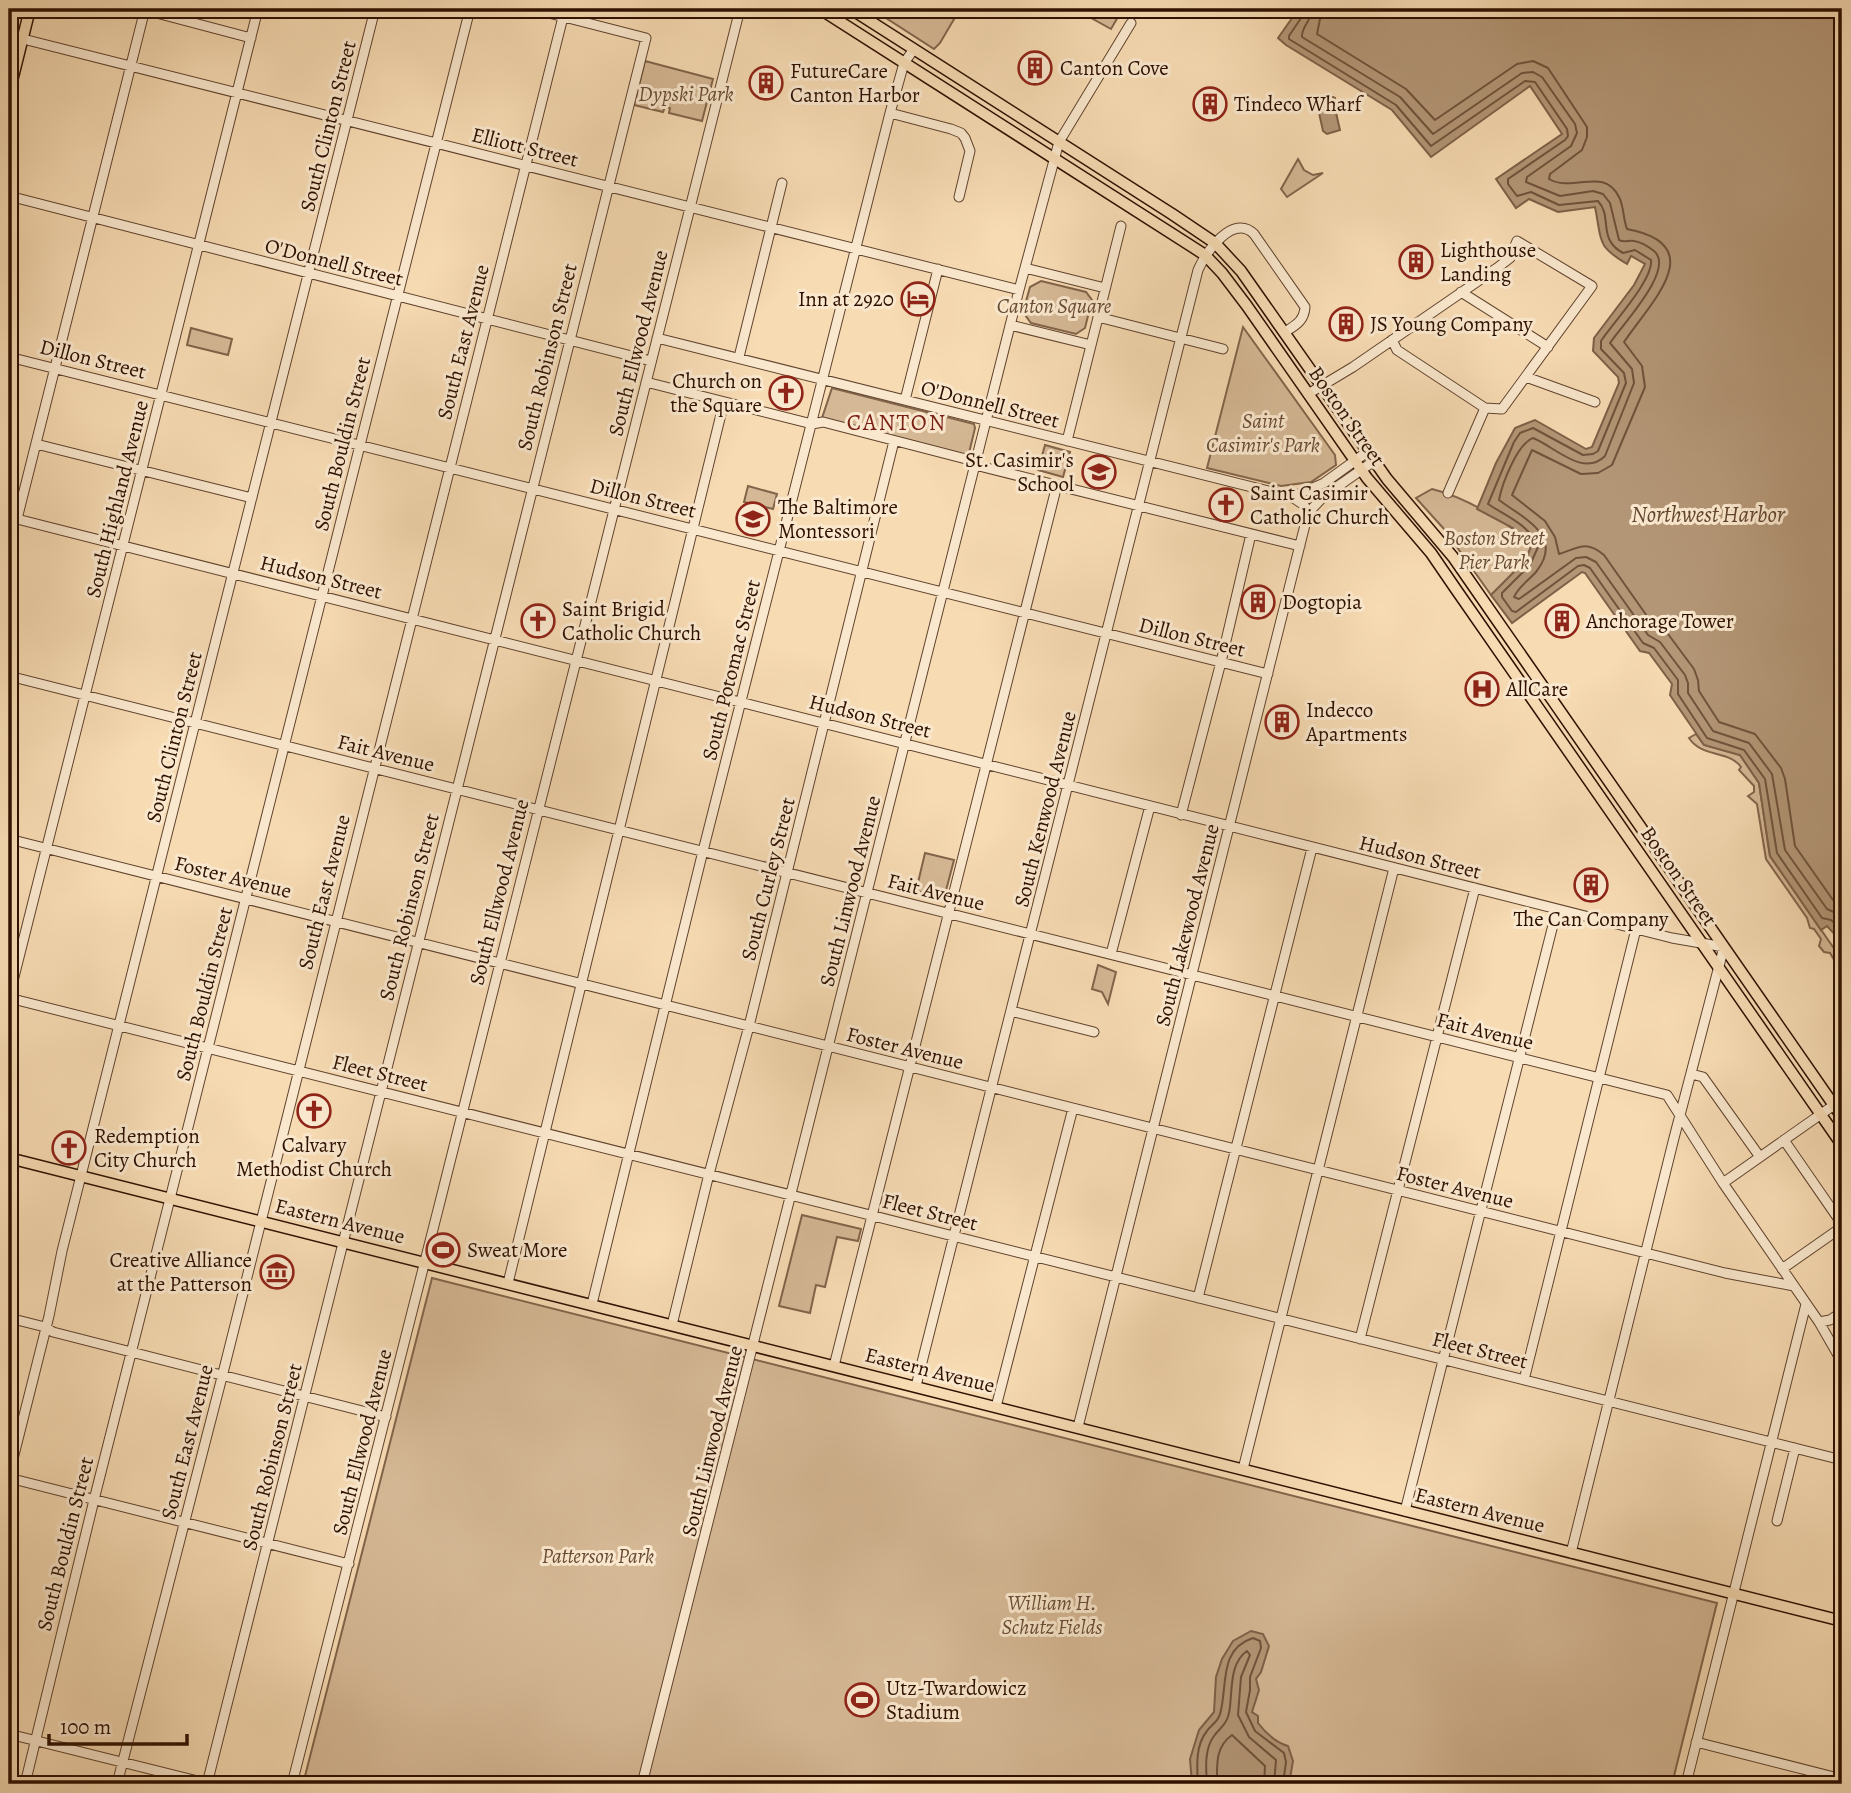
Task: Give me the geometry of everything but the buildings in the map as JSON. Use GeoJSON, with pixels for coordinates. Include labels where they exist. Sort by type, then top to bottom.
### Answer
{"type":"FeatureCollection","features":[{"type":"Feature","properties":{"kind":"main road"},"geometry":{"type":"LineString","coordinates":[[9,93],[30,9]]}},
{"type":"Feature","properties":{"kind":"main road","name":"Boston Street"},"geometry":{"type":"LineString","coordinates":[[820,9],[1205,255],[1247,306],[1358,466],[1443,570],[1842,1144]]}},
{"type":"Feature","properties":{"kind":"main road","name":"Boston Street"},"geometry":{"type":"LineString","coordinates":[[851,9],[1215,243],[1241,271],[1387,479],[1453,557],[1724,947],[1815,1071],[1842,1117]]}},
{"type":"Feature","properties":{"kind":"main road","name":"Eastern Avenue"},"geometry":{"type":"LineString","coordinates":[[9,1158],[1842,1620]]}},
{"type":"Feature","properties":{"kind":"street"},"geometry":{"type":"LineString","coordinates":[[13,518],[36,444],[145,9],[251,38]]}},
{"type":"Feature","properties":{"kind":"street","name":"South Highland Avenue"},"geometry":{"type":"LineString","coordinates":[[9,998],[258,9]]}},
{"type":"Feature","properties":{"kind":"street","name":"South Clinton Street"},"geometry":{"type":"LineString","coordinates":[[9,1477],[81,1177],[376,9]]}},
{"type":"Feature","properties":{"kind":"street","name":"South Bouldin Street"},"geometry":{"type":"LineString","coordinates":[[25,1784],[94,1500],[470,9]]}},
{"type":"Feature","properties":{"kind":"street"},"geometry":{"type":"LineString","coordinates":[[533,9],[564,13]]}},
{"type":"Feature","properties":{"kind":"street","name":"South Ellwood Avenue"},"geometry":{"type":"LineString","coordinates":[[292,1784],[740,9]]}},
{"type":"Feature","properties":{"kind":"street","name":"South Robinson Street"},"geometry":{"type":"LineString","coordinates":[[208,1784],[646,38],[564,13]]}},
{"type":"Feature","properties":{"kind":"street","name":"South East Avenue"},"geometry":{"type":"LineString","coordinates":[[117,1784],[564,13]]}},
{"type":"Feature","properties":{"kind":"street","name":"South Linwood Avenue"},"geometry":{"type":"LineString","coordinates":[[642,1784],[1054,159],[1059,142],[1131,23]]}},
{"type":"Feature","properties":{"kind":"street","name":"Elliott Street"},"geometry":{"type":"LineString","coordinates":[[23,39],[1019,290]]}},
{"type":"Feature","properties":{"kind":"street","name":"South Potomac Street"},"geometry":{"type":"LineString","coordinates":[[592,1304],[703,851],[890,113],[904,63],[914,49]]}},
{"type":"Feature","properties":{"kind":"street"},"geometry":{"type":"LineString","coordinates":[[890,113],[961,133],[970,149],[959,197]]}},
{"type":"Feature","properties":{"kind":"street"},"geometry":{"type":"LineString","coordinates":[[738,357],[782,183]]}},
{"type":"Feature","properties":{"kind":"street","name":"O'Donnell Street"},"geometry":{"type":"LineString","coordinates":[[9,196],[651,361]]}},
{"type":"Feature","properties":{"kind":"street"},"geometry":{"type":"LineString","coordinates":[[1067,442],[1121,226]]}},
{"type":"Feature","properties":{"kind":"street"},"geometry":{"type":"LineString","coordinates":[[1215,243],[1230,232],[1241,228],[1250,230],[1305,307],[1300,322],[1285,332]]}},
{"type":"Feature","properties":{"kind":"street"},"geometry":{"type":"LineString","coordinates":[[1308,394],[1353,367],[1510,258],[1517,241],[1592,286],[1502,409],[1485,408],[1397,349],[1392,340]]}},
{"type":"Feature","properties":{"kind":"street","name":"South Kenwood Avenue"},"geometry":{"type":"LineString","coordinates":[[916,1387],[1198,270],[1215,243]]}},
{"type":"Feature","properties":{"kind":"street"},"geometry":{"type":"LineString","coordinates":[[1025,268],[1105,288]]}},
{"type":"Feature","properties":{"kind":"street"},"geometry":{"type":"LineString","coordinates":[[905,400],[937,270]]}},
{"type":"Feature","properties":{"kind":"street"},"geometry":{"type":"LineString","coordinates":[[1461,292],[1548,347]]}},
{"type":"Feature","properties":{"kind":"street"},"geometry":{"type":"LineString","coordinates":[[1098,317],[1223,349]]}},
{"type":"Feature","properties":{"kind":"street"},"geometry":{"type":"LineString","coordinates":[[1010,325],[1091,345]]}},
{"type":"Feature","properties":{"kind":"street","name":"O'Donnell Street"},"geometry":{"type":"LineString","coordinates":[[657,338],[1292,497]]}},
{"type":"Feature","properties":{"kind":"street","name":"Dillon Street"},"geometry":{"type":"LineString","coordinates":[[9,356],[1268,674]]}},
{"type":"Feature","properties":{"kind":"street"},"geometry":{"type":"LineString","coordinates":[[1526,377],[1595,402]]}},
{"type":"Feature","properties":{"kind":"street"},"geometry":{"type":"LineString","coordinates":[[646,382],[812,424],[823,422],[966,459],[975,465],[1300,547]]}},
{"type":"Feature","properties":{"kind":"street"},"geometry":{"type":"LineString","coordinates":[[508,1283],[724,402]]}},
{"type":"Feature","properties":{"kind":"street"},"geometry":{"type":"LineString","coordinates":[[1448,493],[1485,408]]}},
{"type":"Feature","properties":{"kind":"street","name":"South Curley Street"},"geometry":{"type":"LineString","coordinates":[[672,1325],[894,441]]}},
{"type":"Feature","properties":{"kind":"street"},"geometry":{"type":"LineString","coordinates":[[36,444],[252,498]]}},
{"type":"Feature","properties":{"kind":"street"},"geometry":{"type":"LineString","coordinates":[[1292,497],[1304,505],[1308,513],[1371,456]]}},
{"type":"Feature","properties":{"kind":"street"},"geometry":{"type":"LineString","coordinates":[[1292,497],[1358,466]]}},
{"type":"Feature","properties":{"kind":"street"},"geometry":{"type":"LineString","coordinates":[[834,1366],[1057,485]]}},
{"type":"Feature","properties":{"kind":"street","name":"South Lakewood Avenue"},"geometry":{"type":"LineString","coordinates":[[1078,1427],[1308,513]]}},
{"type":"Feature","properties":{"kind":"street","name":"Hudson Street"},"geometry":{"type":"LineString","coordinates":[[13,518],[905,743],[1393,870],[1636,929],[1724,947]]}},
{"type":"Feature","properties":{"kind":"street"},"geometry":{"type":"LineString","coordinates":[[1181,815],[1251,534]]}},
{"type":"Feature","properties":{"kind":"street","name":"Fait Avenue"},"geometry":{"type":"LineString","coordinates":[[9,676],[1667,1095],[1723,1183],[1819,1322],[1842,1362]]}},
{"type":"Feature","properties":{"kind":"street"},"geometry":{"type":"LineString","coordinates":[[1111,954],[1150,806]]}},
{"type":"Feature","properties":{"kind":"street","name":"Foster Avenue"},"geometry":{"type":"LineString","coordinates":[[9,839],[1561,1232],[1726,1273],[1794,1286]]}},
{"type":"Feature","properties":{"kind":"street"},"geometry":{"type":"LineString","coordinates":[[1198,1298],[1312,848]]}},
{"type":"Feature","properties":{"kind":"street"},"geometry":{"type":"LineString","coordinates":[[1242,1469],[1393,870]]}},
{"type":"Feature","properties":{"kind":"street"},"geometry":{"type":"LineString","coordinates":[[1360,1339],[1475,888]]}},
{"type":"Feature","properties":{"kind":"street"},"geometry":{"type":"LineString","coordinates":[[1405,1511],[1557,909]]}},
{"type":"Feature","properties":{"kind":"street"},"geometry":{"type":"LineString","coordinates":[[1524,1380],[1636,929]]}},
{"type":"Feature","properties":{"kind":"street"},"geometry":{"type":"LineString","coordinates":[[1572,1553],[1645,1253],[1724,947]]}},
{"type":"Feature","properties":{"kind":"street","name":"Fleet Street"},"geometry":{"type":"LineString","coordinates":[[9,998],[1842,1460]]}},
{"type":"Feature","properties":{"kind":"street"},"geometry":{"type":"LineString","coordinates":[[1012,1011],[1094,1032]]}},
{"type":"Feature","properties":{"kind":"street"},"geometry":{"type":"LineString","coordinates":[[1691,1074],[1703,1077],[1760,1157]]}},
{"type":"Feature","properties":{"kind":"street"},"geometry":{"type":"LineString","coordinates":[[1723,1183],[1834,1105]]}},
{"type":"Feature","properties":{"kind":"street"},"geometry":{"type":"LineString","coordinates":[[996,1407],[1073,1108]]}},
{"type":"Feature","properties":{"kind":"street"},"geometry":{"type":"LineString","coordinates":[[1782,1269],[1842,1225],[1784,1140]]}},
{"type":"Feature","properties":{"kind":"street"},"geometry":{"type":"LineString","coordinates":[[1686,1784],[1806,1304]]}},
{"type":"Feature","properties":{"kind":"street"},"geometry":{"type":"LineString","coordinates":[[1819,1322],[1830,1320],[1842,1312]]}},
{"type":"Feature","properties":{"kind":"street"},"geometry":{"type":"LineString","coordinates":[[9,1318],[45,1327],[53,1332],[386,1417]]}},
{"type":"Feature","properties":{"kind":"street"},"geometry":{"type":"LineString","coordinates":[[1777,1521],[1795,1448]]}},
{"type":"Feature","properties":{"kind":"street"},"geometry":{"type":"LineString","coordinates":[[9,1477],[349,1564]]}},
{"type":"Feature","properties":{"kind":"street"},"geometry":{"type":"LineString","coordinates":[[9,1734],[208,1784]]}},
{"type":"Feature","properties":{"kind":"street"},"geometry":{"type":"LineString","coordinates":[[1696,1742],[1842,1779]]}},
{"type":"Feature","properties":{"kind":"green space"},"geometry":{"type":"Polygon","coordinates":[[[872,9],[960,9],[934,49],[872,9]]]}},
{"type":"Feature","properties":{"kind":"green space"},"geometry":{"type":"Polygon","coordinates":[[[1075,9],[1119,9],[1122,10],[1111,29],[1075,9]]]}},
{"type":"Feature","properties":{"kind":"green space","name":"Dypski Park"},"geometry":{"type":"Polygon","coordinates":[[[645,61],[713,79],[702,121],[669,113],[670,108],[665,107],[663,112],[634,105],[645,61]]]}},
{"type":"Feature","properties":{"kind":"green space"},"geometry":{"type":"Polygon","coordinates":[[[1298,159],[1304,170],[1313,175],[1323,173],[1287,197],[1281,189],[1298,159]]]}},
{"type":"Feature","properties":{"kind":"green space","name":"Canton Square"},"geometry":{"type":"Polygon","coordinates":[[[1041,281],[1086,292],[1092,300],[1085,328],[1076,334],[1031,323],[1023,312],[1030,287],[1041,281]]]}},
{"type":"Feature","properties":{"kind":"green space","name":"Saint Casimir's Park"},"geometry":{"type":"Polygon","coordinates":[[[1243,327],[1335,455],[1336,465],[1311,482],[1281,486],[1207,468],[1243,327]]]}},
{"type":"Feature","properties":{"kind":"green space"},"geometry":{"type":"Polygon","coordinates":[[[191,328],[232,339],[228,355],[187,345],[191,328]]]}},
{"type":"Feature","properties":{"kind":"green space"},"geometry":{"type":"Polygon","coordinates":[[[832,388],[974,424],[969,453],[965,456],[822,418],[832,388]]]}},
{"type":"Feature","properties":{"kind":"green space"},"geometry":{"type":"Polygon","coordinates":[[[1045,445],[1070,452],[1063,477],[1038,470],[1045,445]]]}},
{"type":"Feature","properties":{"kind":"green space"},"geometry":{"type":"Polygon","coordinates":[[[748,486],[777,494],[773,509],[744,502],[748,486]]]}},
{"type":"Feature","properties":{"kind":"green space","name":"Boston Street Pier Park"},"geometry":{"type":"Polygon","coordinates":[[[1432,489],[1457,498],[1500,520],[1531,547],[1525,561],[1491,595],[1444,529],[1416,498],[1432,489]]]}},
{"type":"Feature","properties":{"kind":"green space"},"geometry":{"type":"Polygon","coordinates":[[[1696,734],[1704,745],[1740,755],[1759,783],[1770,856],[1842,960],[1842,973],[1830,953],[1824,952],[1819,946],[1821,939],[1814,929],[1810,928],[1807,918],[1766,859],[1757,804],[1748,796],[1754,792],[1754,786],[1739,770],[1741,767],[1736,762],[1694,744],[1689,738],[1696,734]]]}},
{"type":"Feature","properties":{"kind":"green space"},"geometry":{"type":"Polygon","coordinates":[[[925,853],[954,860],[944,898],[916,891],[925,853]]]}},
{"type":"Feature","properties":{"kind":"green space"},"geometry":{"type":"Polygon","coordinates":[[[1098,965],[1116,972],[1108,1004],[1102,992],[1092,989],[1098,965]]]}},
{"type":"Feature","properties":{"kind":"green space"},"geometry":{"type":"Polygon","coordinates":[[[802,1215],[861,1229],[858,1241],[837,1237],[825,1287],[816,1285],[810,1313],[779,1306],[802,1215]]]}},
{"type":"Feature","properties":{"kind":"green space","name":"Patterson Park"},"geometry":{"type":"Polygon","coordinates":[[[432,1278],[1717,1603],[1672,1784],[303,1784],[432,1278]]]}},
{"type":"Feature","properties":{"kind":"water","name":"Northwest Harbor"},"geometry":{"type":"Polygon","coordinates":[[[1294,9],[1842,9],[1842,935],[1838,938],[1827,926],[1821,930],[1770,856],[1759,783],[1740,755],[1704,745],[1670,695],[1672,684],[1649,653],[1640,651],[1585,573],[1582,572],[1512,623],[1491,595],[1525,561],[1531,547],[1513,528],[1477,509],[1496,463],[1515,428],[1535,420],[1586,449],[1592,447],[1619,383],[1618,377],[1593,351],[1594,338],[1634,285],[1645,264],[1631,256],[1627,264],[1609,252],[1600,235],[1595,207],[1558,212],[1529,199],[1516,208],[1496,179],[1562,134],[1530,86],[1431,157],[1392,110],[1278,38],[1297,11],[1294,9]]]}},
{"type":"Feature","properties":{"kind":"water"},"geometry":{"type":"Polygon","coordinates":[[[1333,97],[1340,130],[1327,134],[1323,131],[1317,104],[1320,98],[1333,97]]]}},
{"type":"Feature","properties":{"kind":"water"},"geometry":{"type":"Polygon","coordinates":[[[1251,1631],[1263,1634],[1269,1646],[1256,1679],[1259,1690],[1252,1712],[1258,1716],[1258,1723],[1267,1733],[1288,1746],[1293,1761],[1289,1784],[1192,1784],[1190,1759],[1199,1730],[1214,1712],[1216,1677],[1222,1659],[1233,1641],[1251,1631]]]}},
{"type":"Feature","properties":{"kind":"place","name":"Canton Cove"},"geometry":{"type":"Point","coordinates":[1035,68]}},
{"type":"Feature","properties":{"kind":"place","name":"FutureCare Canton Harbor"},"geometry":{"type":"Point","coordinates":[766,83]}},
{"type":"Feature","properties":{"kind":"place","name":"Tindeco Wharf"},"geometry":{"type":"Point","coordinates":[1210,104]}},
{"type":"Feature","properties":{"kind":"place","name":"Lighthouse Landing"},"geometry":{"type":"Point","coordinates":[1416,262]}},
{"type":"Feature","properties":{"kind":"place","name":"Inn at 2920"},"geometry":{"type":"Point","coordinates":[918,299]}},
{"type":"Feature","properties":{"kind":"place","name":"JS Young Company"},"geometry":{"type":"Point","coordinates":[1346,324]}},
{"type":"Feature","properties":{"kind":"place","name":"Church on the Square"},"geometry":{"type":"Point","coordinates":[786,393]}},
{"type":"Feature","properties":{"kind":"place","name":"St. Casimir's School"},"geometry":{"type":"Point","coordinates":[1099,472]}},
{"type":"Feature","properties":{"kind":"place","name":"Saint Casimir Catholic Church"},"geometry":{"type":"Point","coordinates":[1226,505]}},
{"type":"Feature","properties":{"kind":"place","name":"The Baltimore Montessori"},"geometry":{"type":"Point","coordinates":[753,519]}},
{"type":"Feature","properties":{"kind":"place","name":"Dogtopia"},"geometry":{"type":"Point","coordinates":[1258,602]}},
{"type":"Feature","properties":{"kind":"place","name":"Saint Brigid Catholic Church"},"geometry":{"type":"Point","coordinates":[538,621]}},
{"type":"Feature","properties":{"kind":"place","name":"Anchorage Tower"},"geometry":{"type":"Point","coordinates":[1562,621]}},
{"type":"Feature","properties":{"kind":"place","name":"AllCare"},"geometry":{"type":"Point","coordinates":[1482,689]}},
{"type":"Feature","properties":{"kind":"place","name":"Indecco Apartments"},"geometry":{"type":"Point","coordinates":[1282,722]}},
{"type":"Feature","properties":{"kind":"place","name":"The Can Company"},"geometry":{"type":"Point","coordinates":[1591,885]}},
{"type":"Feature","properties":{"kind":"place","name":"Calvary Methodist Church"},"geometry":{"type":"Point","coordinates":[314,1111]}},
{"type":"Feature","properties":{"kind":"place","name":"Redemption City Church"},"geometry":{"type":"Point","coordinates":[69,1148]}},
{"type":"Feature","properties":{"kind":"place","name":"Sweat More"},"geometry":{"type":"Point","coordinates":[443,1250]}},
{"type":"Feature","properties":{"kind":"place","name":"Creative Alliance at the Patterson"},"geometry":{"type":"Point","coordinates":[277,1272]}},
{"type":"Feature","properties":{"kind":"place","name":"Utz-Twardowicz Stadium"},"geometry":{"type":"Point","coordinates":[862,1700]}},
{"type":"Feature","properties":{"kind":"district","name":"CANTON"},"geometry":{"type":"Point","coordinates":[897,422]}},
{"type":"Feature","properties":{"kind":"park label","name":"William H. Schutz Fields"},"geometry":{"type":"Point","coordinates":[1052,1615]}}]}
